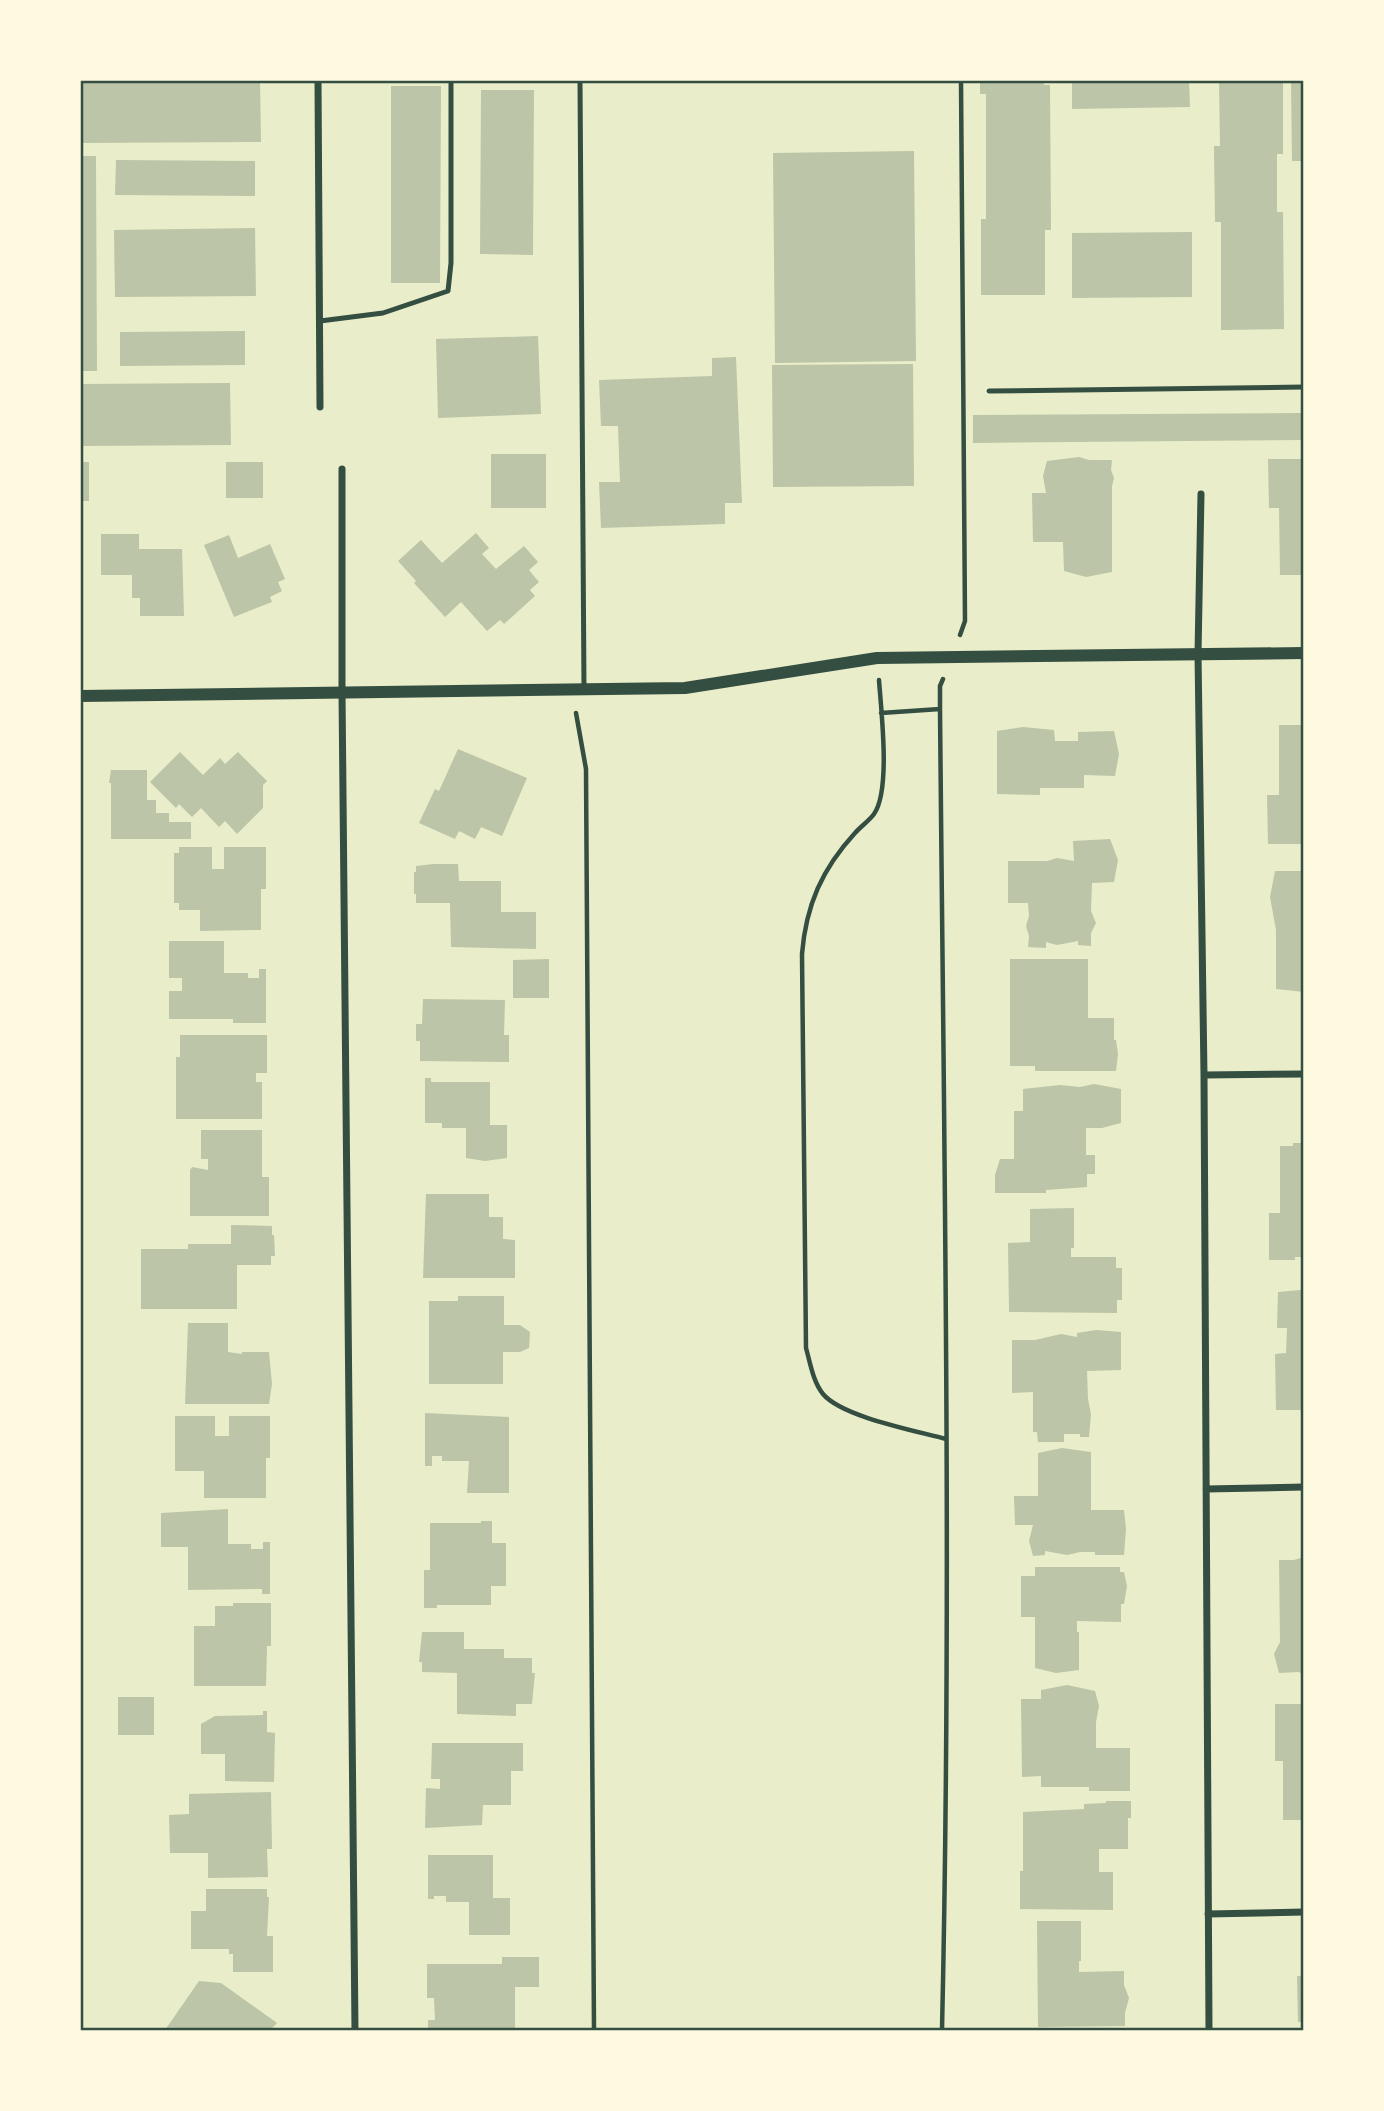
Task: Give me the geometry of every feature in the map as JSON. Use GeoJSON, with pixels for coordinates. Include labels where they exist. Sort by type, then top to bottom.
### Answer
{"type":"FeatureCollection","features":[{"type":"Feature","properties":{"kind":"street"},"geometry":{"type":"LineString","coordinates":[[318,80],[320,407]]}},
{"type":"Feature","properties":{"kind":"street"},"geometry":{"type":"LineString","coordinates":[[342,469],[355,2031]]}},
{"type":"Feature","properties":{"kind":"street"},"geometry":{"type":"LineString","coordinates":[[1201,494],[1198,654],[1204,1075],[1209,2031]]}},
{"type":"Feature","properties":{"kind":"street"},"geometry":{"type":"LineString","coordinates":[[80,696],[685,688],[877,658],[1304,653]]}},
{"type":"Feature","properties":{"kind":"street"},"geometry":{"type":"LineString","coordinates":[[1204,1075],[1304,1074]]}},
{"type":"Feature","properties":{"kind":"street"},"geometry":{"type":"LineString","coordinates":[[1206,1489],[1304,1487]]}},
{"type":"Feature","properties":{"kind":"street"},"geometry":{"type":"LineString","coordinates":[[1208,1914],[1304,1912]]}},
{"type":"Feature","properties":{"kind":"lane"},"geometry":{"type":"LineString","coordinates":[[320,321],[383,313],[448,291],[451,263],[451,80]]}},
{"type":"Feature","properties":{"kind":"lane"},"geometry":{"type":"LineString","coordinates":[[578,691],[580,80]]}},
{"type":"Feature","properties":{"kind":"lane"},"geometry":{"type":"LineString","coordinates":[[989,391],[1304,387]]}},
{"type":"Feature","properties":{"kind":"path"},"geometry":{"type":"LineString","coordinates":[[942,2031],[946,1892],[946,1439],[940,685],[965,621],[961,80]]}},
{"type":"Feature","properties":{"kind":"path"},"geometry":{"type":"LineString","coordinates":[[877,658],[883,787],[875,813],[855,832],[831,862],[817,889],[805,923],[802,954],[806,1348],[823,1395],[855,1414],[946,1439]]}},
{"type":"Feature","properties":{"kind":"path"},"geometry":{"type":"LineString","coordinates":[[578,691],[586,769],[594,2031]]}},
{"type":"Feature","properties":{"kind":"path"},"geometry":{"type":"LineString","coordinates":[[881,712],[940,709]]}},
{"type":"Feature","properties":{"kind":"building"},"geometry":{"type":"Polygon","coordinates":[[[260,80],[261,142],[80,143],[80,81],[260,80]]]}},
{"type":"Feature","properties":{"kind":"building"},"geometry":{"type":"Polygon","coordinates":[[[980,80],[1044,80],[1044,85],[1050,85],[1051,230],[1045,230],[1045,295],[981,295],[981,219],[986,219],[986,94],[980,94],[980,80]]]}},
{"type":"Feature","properties":{"kind":"building"},"geometry":{"type":"Polygon","coordinates":[[[1072,80],[1189,80],[1190,107],[1072,109],[1072,80]]]}},
{"type":"Feature","properties":{"kind":"building"},"geometry":{"type":"Polygon","coordinates":[[[1219,80],[1283,80],[1283,154],[1277,154],[1277,212],[1283,212],[1284,329],[1221,330],[1221,222],[1215,222],[1214,146],[1220,146],[1219,80]]]}},
{"type":"Feature","properties":{"kind":"building"},"geometry":{"type":"Polygon","coordinates":[[[1291,80],[1304,80],[1304,161],[1292,161],[1291,80]]]}},
{"type":"Feature","properties":{"kind":"building"},"geometry":{"type":"Polygon","coordinates":[[[391,86],[441,86],[440,283],[391,283],[391,86]]]}},
{"type":"Feature","properties":{"kind":"building"},"geometry":{"type":"Polygon","coordinates":[[[481,90],[534,90],[533,255],[480,254],[481,90]]]}},
{"type":"Feature","properties":{"kind":"building"},"geometry":{"type":"Polygon","coordinates":[[[914,151],[916,361],[775,363],[773,153],[914,151]]]}},
{"type":"Feature","properties":{"kind":"building"},"geometry":{"type":"Polygon","coordinates":[[[80,156],[96,156],[97,371],[80,371],[80,156]]]}},
{"type":"Feature","properties":{"kind":"building"},"geometry":{"type":"Polygon","coordinates":[[[116,160],[255,161],[255,196],[115,195],[116,160]]]}},
{"type":"Feature","properties":{"kind":"building"},"geometry":{"type":"Polygon","coordinates":[[[255,228],[256,296],[115,297],[114,230],[255,228]]]}},
{"type":"Feature","properties":{"kind":"building"},"geometry":{"type":"Polygon","coordinates":[[[1192,232],[1192,297],[1072,298],[1072,233],[1192,232]]]}},
{"type":"Feature","properties":{"kind":"building"},"geometry":{"type":"Polygon","coordinates":[[[245,331],[245,365],[120,366],[120,332],[245,331]]]}},
{"type":"Feature","properties":{"kind":"building"},"geometry":{"type":"Polygon","coordinates":[[[538,336],[541,414],[438,418],[436,339],[538,336]]]}},
{"type":"Feature","properties":{"kind":"building"},"geometry":{"type":"Polygon","coordinates":[[[736,357],[742,503],[725,503],[725,524],[601,528],[599,482],[620,482],[618,426],[601,426],[599,380],[712,376],[712,358],[736,357]]]}},
{"type":"Feature","properties":{"kind":"building"},"geometry":{"type":"Polygon","coordinates":[[[913,364],[914,486],[773,487],[772,365],[913,364]]]}},
{"type":"Feature","properties":{"kind":"building"},"geometry":{"type":"Polygon","coordinates":[[[230,383],[231,445],[80,446],[80,384],[230,383]]]}},
{"type":"Feature","properties":{"kind":"building"},"geometry":{"type":"Polygon","coordinates":[[[1304,413],[1304,440],[973,443],[973,415],[1304,413]]]}},
{"type":"Feature","properties":{"kind":"building"},"geometry":{"type":"Polygon","coordinates":[[[491,454],[546,454],[546,508],[491,508],[491,454]]]}},
{"type":"Feature","properties":{"kind":"building"},"geometry":{"type":"Polygon","coordinates":[[[1079,457],[1112,460],[1114,478],[1112,572],[1086,577],[1064,571],[1063,542],[1033,542],[1032,493],[1046,493],[1043,476],[1047,461],[1079,457]]]}},
{"type":"Feature","properties":{"kind":"building"},"geometry":{"type":"Polygon","coordinates":[[[1268,459],[1304,459],[1304,575],[1280,575],[1279,508],[1269,508],[1268,459]]]}},
{"type":"Feature","properties":{"kind":"building"},"geometry":{"type":"Polygon","coordinates":[[[80,462],[89,462],[89,501],[80,501],[80,462]]]}},
{"type":"Feature","properties":{"kind":"building"},"geometry":{"type":"Polygon","coordinates":[[[226,462],[263,462],[263,498],[226,498],[226,462]]]}},
{"type":"Feature","properties":{"kind":"building"},"geometry":{"type":"Polygon","coordinates":[[[476,533],[489,548],[482,554],[496,569],[524,546],[538,562],[529,570],[539,582],[530,590],[535,596],[504,624],[500,620],[487,631],[461,602],[445,617],[398,561],[421,540],[442,563],[476,533]]]}},
{"type":"Feature","properties":{"kind":"building"},"geometry":{"type":"Polygon","coordinates":[[[101,534],[139,534],[139,549],[182,549],[184,616],[140,616],[140,598],[132,598],[132,575],[101,575],[101,534]]]}},
{"type":"Feature","properties":{"kind":"building"},"geometry":{"type":"Polygon","coordinates":[[[229,535],[238,558],[270,544],[285,579],[278,582],[282,591],[270,597],[272,602],[234,617],[204,545],[229,535]]]}},
{"type":"Feature","properties":{"kind":"building"},"geometry":{"type":"Polygon","coordinates":[[[1279,725],[1304,725],[1304,844],[1268,844],[1267,795],[1279,795],[1279,725]]]}},
{"type":"Feature","properties":{"kind":"building"},"geometry":{"type":"Polygon","coordinates":[[[1023,727],[1054,730],[1055,741],[1078,741],[1078,732],[1114,731],[1119,754],[1115,776],[1084,775],[1084,788],[1040,788],[1040,795],[997,794],[997,731],[1023,727]]]}},
{"type":"Feature","properties":{"kind":"building"},"geometry":{"type":"Polygon","coordinates":[[[458,749],[527,778],[502,836],[481,827],[475,839],[459,831],[455,839],[419,823],[435,789],[439,791],[458,749]]]}},
{"type":"Feature","properties":{"kind":"building"},"geometry":{"type":"Polygon","coordinates":[[[180,752],[203,775],[220,758],[225,764],[238,752],[267,781],[263,785],[263,808],[237,834],[225,821],[219,827],[201,808],[192,817],[179,804],[176,808],[150,782],[180,752]]]}},
{"type":"Feature","properties":{"kind":"building"},"geometry":{"type":"Polygon","coordinates":[[[111,770],[147,770],[147,800],[156,800],[156,813],[169,813],[169,822],[191,822],[191,839],[111,839],[111,770]]]}},
{"type":"Feature","properties":{"kind":"building"},"geometry":{"type":"Polygon","coordinates":[[[1110,839],[1118,860],[1114,882],[1092,883],[1091,911],[1096,923],[1091,933],[1091,946],[1078,945],[1078,941],[1057,945],[1046,942],[1046,948],[1028,947],[1028,903],[1008,903],[1008,861],[1047,861],[1057,858],[1074,861],[1073,841],[1110,839]]]}},
{"type":"Feature","properties":{"kind":"building"},"geometry":{"type":"Polygon","coordinates":[[[179,847],[212,847],[212,869],[224,869],[224,847],[266,847],[266,889],[261,889],[261,930],[200,931],[200,910],[179,910],[179,903],[174,903],[174,853],[179,853],[179,847]]]}},
{"type":"Feature","properties":{"kind":"building"},"geometry":{"type":"Polygon","coordinates":[[[458,864],[459,881],[501,881],[501,912],[536,912],[536,949],[451,947],[450,903],[416,903],[414,894],[416,866],[458,864]]]}},
{"type":"Feature","properties":{"kind":"building"},"geometry":{"type":"Polygon","coordinates":[[[1275,871],[1304,871],[1304,992],[1276,989],[1276,930],[1270,897],[1275,871]]]}},
{"type":"Feature","properties":{"kind":"building"},"geometry":{"type":"Polygon","coordinates":[[[169,941],[224,941],[224,973],[248,973],[248,978],[259,978],[259,969],[266,969],[266,1023],[233,1023],[233,1019],[169,1019],[169,991],[182,991],[182,978],[169,978],[169,941]]]}},
{"type":"Feature","properties":{"kind":"building"},"geometry":{"type":"Polygon","coordinates":[[[549,959],[549,998],[513,998],[513,960],[549,959]]]}},
{"type":"Feature","properties":{"kind":"building"},"geometry":{"type":"Polygon","coordinates":[[[1010,959],[1088,959],[1088,1018],[1114,1018],[1114,1040],[1118,1054],[1116,1071],[1035,1071],[1035,1066],[1010,1066],[1010,959]]]}},
{"type":"Feature","properties":{"kind":"building"},"geometry":{"type":"Polygon","coordinates":[[[423,999],[505,1000],[504,1035],[509,1035],[509,1062],[420,1061],[420,1041],[416,1041],[416,1024],[422,1024],[423,999]]]}},
{"type":"Feature","properties":{"kind":"building"},"geometry":{"type":"Polygon","coordinates":[[[180,1035],[267,1035],[267,1073],[256,1073],[256,1082],[262,1082],[262,1119],[176,1119],[176,1057],[180,1057],[180,1035]]]}},
{"type":"Feature","properties":{"kind":"building"},"geometry":{"type":"Polygon","coordinates":[[[425,1078],[431,1078],[431,1082],[490,1082],[490,1125],[507,1125],[507,1158],[485,1161],[466,1158],[466,1128],[442,1128],[442,1123],[425,1123],[425,1078]]]}},
{"type":"Feature","properties":{"kind":"building"},"geometry":{"type":"Polygon","coordinates":[[[1094,1084],[1121,1089],[1121,1123],[1102,1128],[1086,1128],[1086,1155],[1095,1155],[1095,1174],[1087,1174],[1087,1187],[1046,1190],[1046,1193],[995,1193],[995,1175],[1000,1159],[1014,1159],[1014,1111],[1023,1111],[1023,1089],[1094,1084]]]}},
{"type":"Feature","properties":{"kind":"building"},"geometry":{"type":"Polygon","coordinates":[[[201,1130],[262,1130],[262,1177],[269,1177],[269,1216],[190,1216],[190,1170],[192,1167],[208,1170],[208,1159],[201,1159],[201,1130]]]}},
{"type":"Feature","properties":{"kind":"building"},"geometry":{"type":"Polygon","coordinates":[[[1293,1143],[1304,1143],[1304,1257],[1295,1257],[1295,1260],[1269,1260],[1269,1213],[1280,1213],[1280,1146],[1293,1146],[1293,1143]]]}},
{"type":"Feature","properties":{"kind":"building"},"geometry":{"type":"Polygon","coordinates":[[[426,1194],[489,1194],[489,1217],[503,1217],[503,1239],[515,1240],[515,1278],[423,1278],[426,1194]]]}},
{"type":"Feature","properties":{"kind":"building"},"geometry":{"type":"Polygon","coordinates":[[[1074,1208],[1074,1248],[1071,1248],[1071,1257],[1116,1257],[1116,1268],[1122,1268],[1122,1300],[1117,1300],[1117,1313],[1009,1312],[1008,1243],[1030,1242],[1030,1209],[1074,1208]]]}},
{"type":"Feature","properties":{"kind":"building"},"geometry":{"type":"Polygon","coordinates":[[[231,1225],[272,1226],[274,1235],[275,1256],[271,1256],[271,1265],[237,1265],[237,1309],[141,1309],[141,1249],[188,1249],[188,1244],[231,1244],[231,1225]]]}},
{"type":"Feature","properties":{"kind":"building"},"geometry":{"type":"Polygon","coordinates":[[[1304,1290],[1304,1410],[1276,1410],[1275,1354],[1286,1353],[1287,1328],[1277,1328],[1278,1292],[1304,1290]]]}},
{"type":"Feature","properties":{"kind":"building"},"geometry":{"type":"Polygon","coordinates":[[[458,1296],[504,1296],[504,1325],[520,1325],[530,1332],[529,1348],[520,1352],[503,1352],[503,1384],[429,1384],[429,1301],[458,1301],[458,1296]]]}},
{"type":"Feature","properties":{"kind":"building"},"geometry":{"type":"Polygon","coordinates":[[[188,1323],[228,1323],[228,1352],[269,1352],[272,1384],[269,1404],[185,1404],[188,1323]]]}},
{"type":"Feature","properties":{"kind":"building"},"geometry":{"type":"Polygon","coordinates":[[[1096,1330],[1121,1332],[1121,1370],[1087,1371],[1091,1414],[1089,1437],[1064,1434],[1064,1442],[1038,1442],[1037,1432],[1033,1432],[1033,1392],[1012,1393],[1012,1340],[1035,1340],[1061,1334],[1077,1337],[1077,1333],[1096,1330]]]}},
{"type":"Feature","properties":{"kind":"building"},"geometry":{"type":"Polygon","coordinates":[[[425,1413],[509,1417],[509,1493],[467,1493],[469,1461],[442,1461],[442,1456],[432,1456],[432,1466],[425,1466],[425,1413]]]}},
{"type":"Feature","properties":{"kind":"building"},"geometry":{"type":"Polygon","coordinates":[[[175,1416],[215,1416],[215,1436],[229,1436],[229,1416],[270,1416],[266,1498],[204,1498],[204,1471],[175,1471],[175,1416]]]}},
{"type":"Feature","properties":{"kind":"building"},"geometry":{"type":"Polygon","coordinates":[[[1062,1448],[1091,1452],[1091,1510],[1124,1510],[1124,1555],[1080,1552],[1067,1555],[1045,1551],[1045,1555],[1033,1556],[1029,1541],[1033,1525],[1015,1525],[1014,1496],[1038,1496],[1038,1453],[1062,1448]]]}},
{"type":"Feature","properties":{"kind":"building"},"geometry":{"type":"Polygon","coordinates":[[[228,1509],[228,1544],[251,1544],[251,1549],[263,1549],[263,1542],[270,1542],[270,1594],[262,1594],[262,1589],[188,1590],[188,1547],[161,1547],[161,1513],[228,1509]]]}},
{"type":"Feature","properties":{"kind":"building"},"geometry":{"type":"Polygon","coordinates":[[[492,1521],[492,1543],[506,1543],[506,1586],[491,1586],[491,1605],[437,1605],[437,1608],[424,1608],[424,1570],[430,1570],[430,1523],[492,1521]]]}},
{"type":"Feature","properties":{"kind":"building"},"geometry":{"type":"Polygon","coordinates":[[[1304,1557],[1304,1674],[1279,1673],[1274,1654],[1280,1642],[1279,1560],[1304,1557]]]}},
{"type":"Feature","properties":{"kind":"building"},"geometry":{"type":"Polygon","coordinates":[[[1035,1567],[1120,1567],[1120,1572],[1124,1572],[1127,1586],[1124,1604],[1121,1604],[1121,1622],[1077,1621],[1079,1670],[1056,1673],[1035,1668],[1035,1617],[1021,1617],[1021,1576],[1035,1576],[1035,1567]]]}},
{"type":"Feature","properties":{"kind":"building"},"geometry":{"type":"Polygon","coordinates":[[[233,1603],[271,1603],[271,1646],[267,1646],[266,1686],[194,1686],[194,1626],[215,1626],[215,1606],[233,1606],[233,1603]]]}},
{"type":"Feature","properties":{"kind":"building"},"geometry":{"type":"Polygon","coordinates":[[[422,1632],[464,1632],[464,1649],[504,1649],[504,1658],[532,1658],[532,1673],[535,1673],[532,1704],[516,1704],[516,1716],[457,1714],[457,1673],[422,1672],[422,1662],[419,1662],[422,1632]]]}},
{"type":"Feature","properties":{"kind":"building"},"geometry":{"type":"Polygon","coordinates":[[[1067,1685],[1095,1691],[1099,1706],[1096,1748],[1130,1748],[1130,1791],[1089,1791],[1089,1787],[1041,1787],[1041,1776],[1022,1777],[1021,1699],[1041,1699],[1041,1690],[1067,1685]]]}},
{"type":"Feature","properties":{"kind":"building"},"geometry":{"type":"Polygon","coordinates":[[[118,1697],[154,1697],[154,1735],[118,1735],[118,1697]]]}},
{"type":"Feature","properties":{"kind":"building"},"geometry":{"type":"Polygon","coordinates":[[[1275,1704],[1304,1704],[1304,1820],[1283,1820],[1283,1761],[1275,1761],[1275,1704]]]}},
{"type":"Feature","properties":{"kind":"building"},"geometry":{"type":"Polygon","coordinates":[[[263,1711],[267,1711],[267,1732],[275,1733],[274,1782],[225,1781],[225,1754],[201,1754],[201,1724],[215,1716],[263,1715],[263,1711]]]}},
{"type":"Feature","properties":{"kind":"building"},"geometry":{"type":"Polygon","coordinates":[[[432,1743],[523,1743],[523,1771],[511,1771],[511,1805],[483,1805],[482,1825],[425,1828],[426,1788],[440,1789],[440,1779],[431,1779],[432,1743]]]}},
{"type":"Feature","properties":{"kind":"building"},"geometry":{"type":"Polygon","coordinates":[[[271,1792],[272,1849],[267,1849],[268,1877],[208,1878],[208,1853],[170,1853],[169,1815],[189,1814],[189,1794],[271,1792]]]}},
{"type":"Feature","properties":{"kind":"building"},"geometry":{"type":"Polygon","coordinates":[[[1131,1801],[1128,1849],[1099,1849],[1099,1872],[1113,1872],[1113,1910],[1020,1909],[1023,1812],[1084,1809],[1084,1804],[1131,1801]]]}},
{"type":"Feature","properties":{"kind":"building"},"geometry":{"type":"Polygon","coordinates":[[[428,1855],[493,1855],[493,1898],[510,1898],[510,1935],[469,1935],[469,1902],[446,1902],[446,1896],[428,1899],[428,1855]]]}},
{"type":"Feature","properties":{"kind":"building"},"geometry":{"type":"Polygon","coordinates":[[[206,1889],[267,1889],[267,1936],[273,1936],[273,1972],[233,1972],[233,1954],[229,1954],[229,1949],[191,1949],[191,1911],[206,1911],[206,1889]]]}},
{"type":"Feature","properties":{"kind":"building"},"geometry":{"type":"Polygon","coordinates":[[[1037,1921],[1081,1921],[1079,1972],[1124,1971],[1124,1985],[1129,1998],[1125,2026],[1038,2027],[1037,1921]]]}},
{"type":"Feature","properties":{"kind":"building"},"geometry":{"type":"Polygon","coordinates":[[[502,1957],[539,1957],[539,1987],[515,1987],[515,2030],[428,2030],[428,2020],[435,2020],[434,1998],[427,1998],[427,1964],[502,1964],[502,1957]]]}},
{"type":"Feature","properties":{"kind":"building"},"geometry":{"type":"Polygon","coordinates":[[[1297,1976],[1304,1976],[1304,2022],[1298,2022],[1297,1976]]]}},
{"type":"Feature","properties":{"kind":"building"},"geometry":{"type":"Polygon","coordinates":[[[199,1981],[221,1983],[277,2023],[270,2030],[165,2030],[199,1981]]]}}]}
